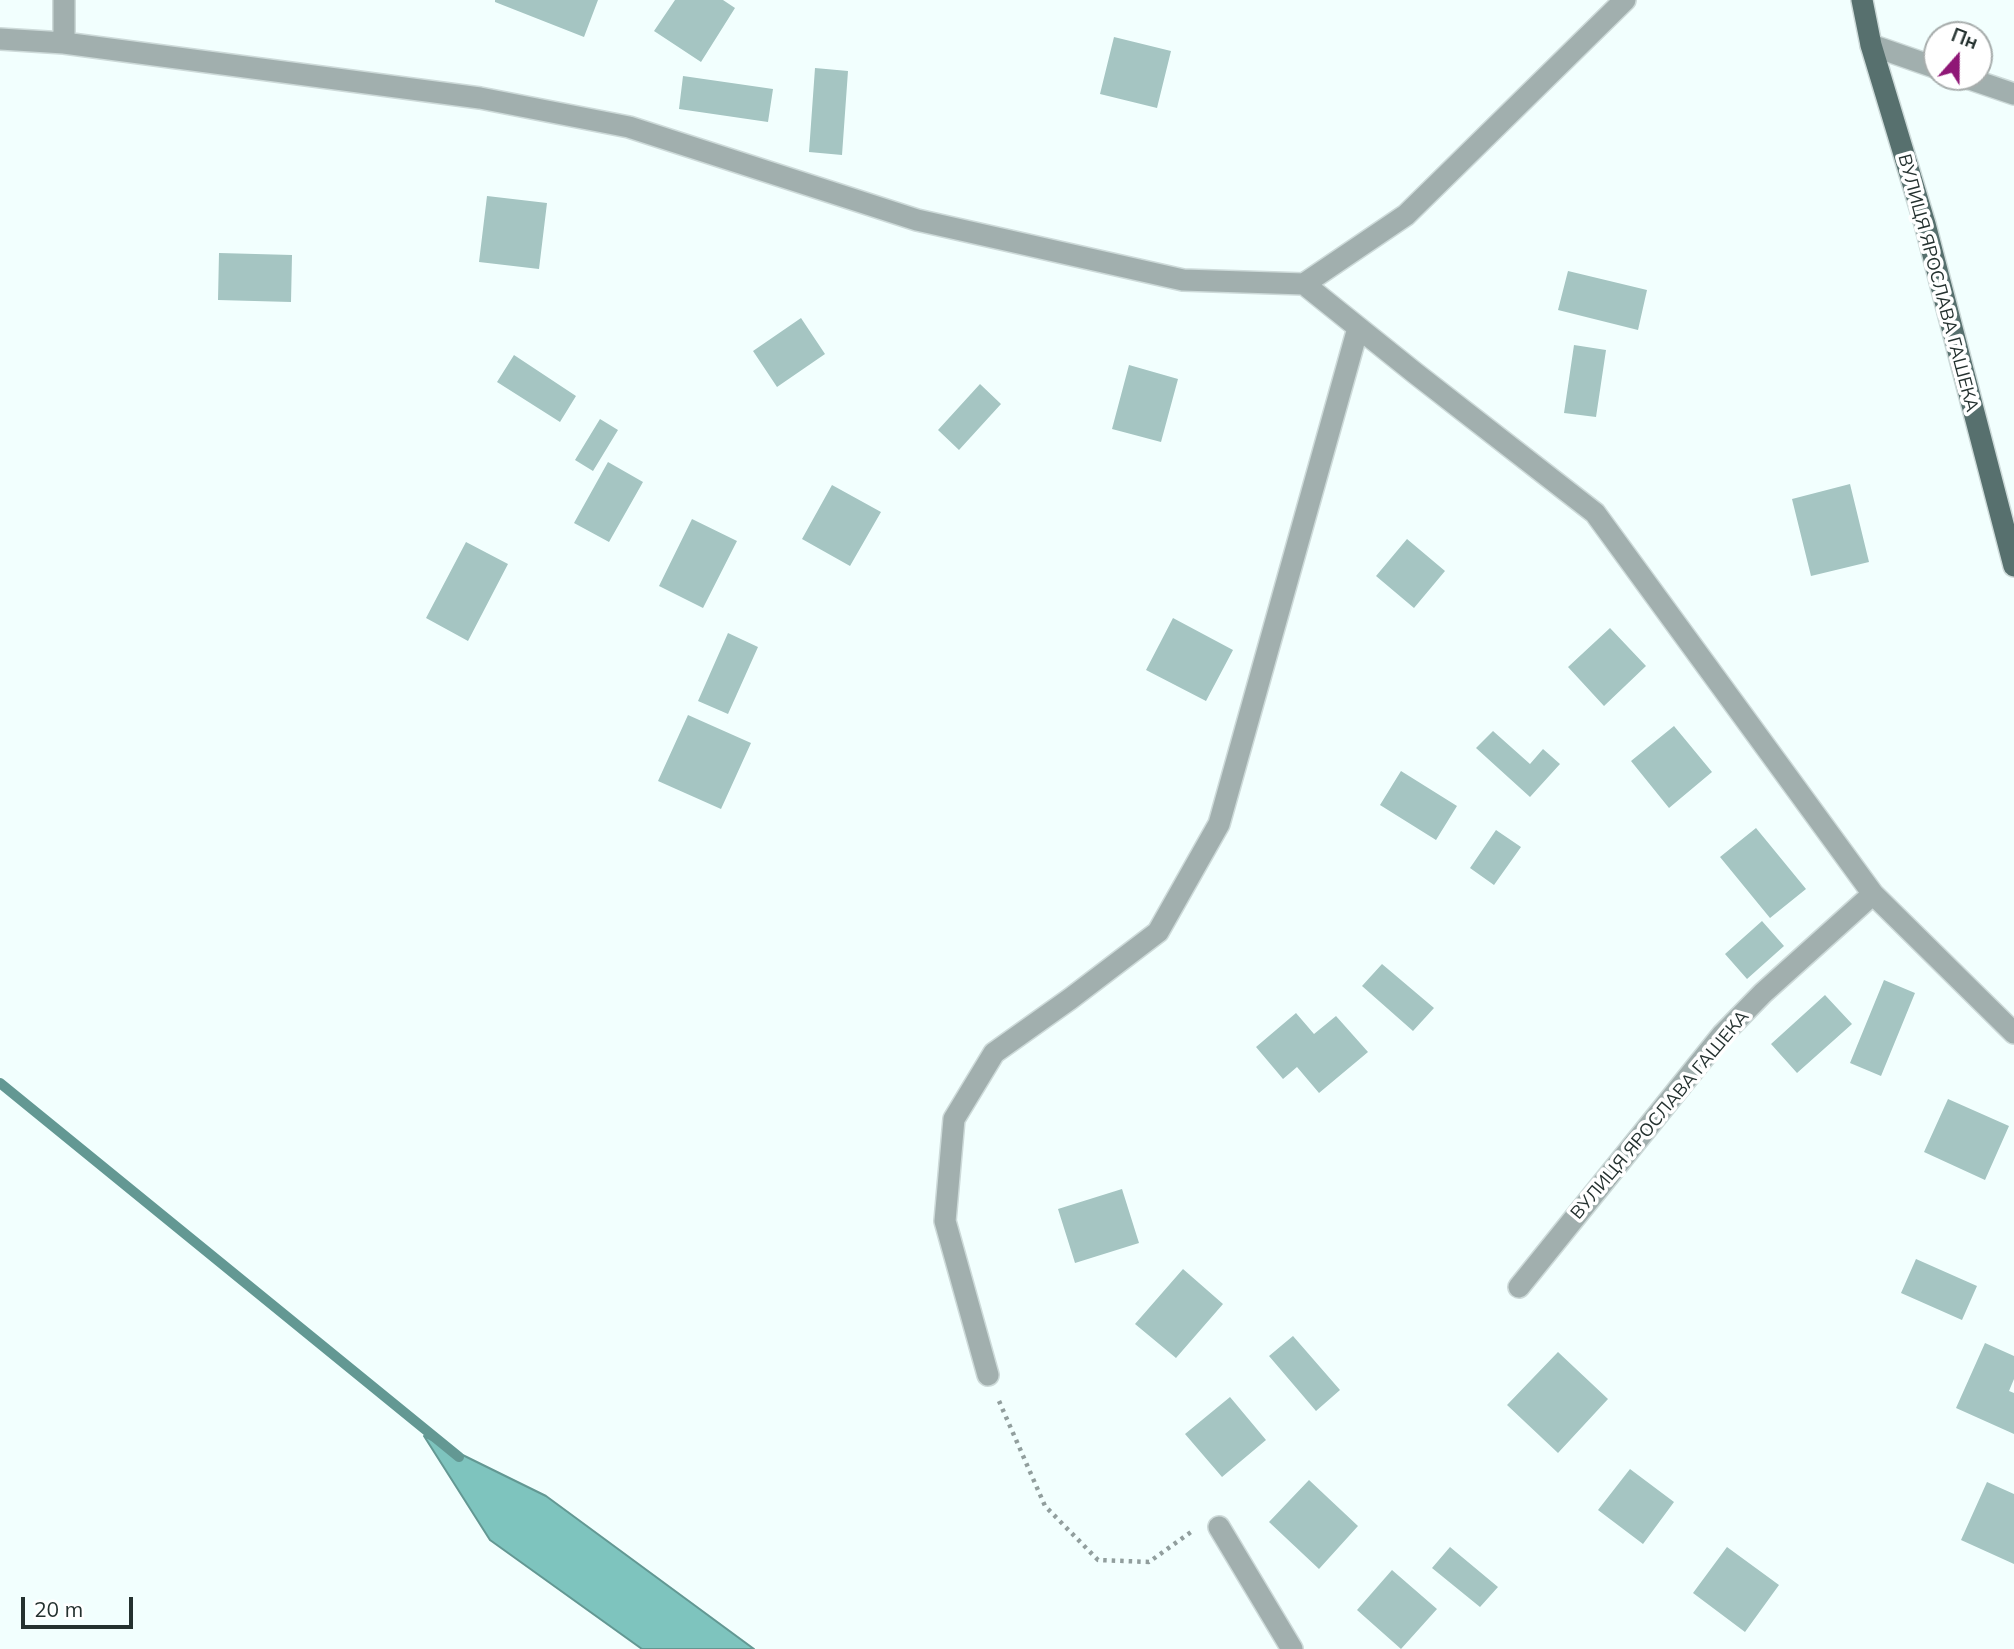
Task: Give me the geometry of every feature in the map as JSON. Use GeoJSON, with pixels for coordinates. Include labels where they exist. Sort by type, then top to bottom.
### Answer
{"type":"FeatureCollection","features":[{"type":"Feature","properties":{"kind":"main road","name":"ВУЛИЦЯ ЯРОСЛАВА ГАШЕКА"},"geometry":{"type":"LineString","coordinates":[[1862,0],[1871,46],[1924,224],[2014,566]]}},
{"type":"Feature","properties":{"kind":"street"},"geometry":{"type":"LineString","coordinates":[[64,0],[64,43]]}},
{"type":"Feature","properties":{"kind":"street"},"geometry":{"type":"LineString","coordinates":[[0,39],[64,43],[480,97],[629,127],[917,220],[1184,280],[1304,284],[1406,215],[1625,0]]}},
{"type":"Feature","properties":{"kind":"street"},"geometry":{"type":"LineString","coordinates":[[1871,46],[1923,63]]}},
{"type":"Feature","properties":{"kind":"street"},"geometry":{"type":"LineString","coordinates":[[1993,87],[2014,94]]}},
{"type":"Feature","properties":{"kind":"street"},"geometry":{"type":"LineString","coordinates":[[1304,284],[1595,513],[1873,894],[2014,1033]]}},
{"type":"Feature","properties":{"kind":"street"},"geometry":{"type":"LineString","coordinates":[[988,1375],[944,1221],[954,1119],[994,1053],[1157,932],[1219,824],[1358,328]]}},
{"type":"Feature","properties":{"kind":"street","name":"ВУЛИЦЯ ЯРОСЛАВА ГАШЕКА"},"geometry":{"type":"LineString","coordinates":[[1519,1287],[1722,1035],[1763,993],[1873,894]]}},
{"type":"Feature","properties":{"kind":"street"},"geometry":{"type":"LineString","coordinates":[[1219,1527],[1292,1649]]}},
{"type":"Feature","properties":{"kind":"path"},"geometry":{"type":"LineString","coordinates":[[988,1375],[1045,1506],[1098,1560],[1149,1562],[1191,1532],[1219,1527]]}},
{"type":"Feature","properties":{"kind":"water"},"geometry":{"type":"Polygon","coordinates":[[[424,1436],[546,1496],[754,1649],[642,1649],[490,1540],[424,1436]]]}},
{"type":"Feature","properties":{"kind":"building"},"geometry":{"type":"Polygon","coordinates":[[[495,0],[598,0],[584,37],[495,0]]]}},
{"type":"Feature","properties":{"kind":"building"},"geometry":{"type":"Polygon","coordinates":[[[675,0],[723,0],[735,8],[701,62],[654,31],[675,0]]]}},
{"type":"Feature","properties":{"kind":"building"},"geometry":{"type":"Polygon","coordinates":[[[1114,37],[1171,51],[1157,108],[1100,94],[1114,37]]]}},
{"type":"Feature","properties":{"kind":"building"},"geometry":{"type":"Polygon","coordinates":[[[815,68],[848,71],[842,155],[809,152],[815,68]]]}},
{"type":"Feature","properties":{"kind":"building"},"geometry":{"type":"Polygon","coordinates":[[[683,76],[773,89],[768,122],[679,109],[683,76]]]}},
{"type":"Feature","properties":{"kind":"building"},"geometry":{"type":"Polygon","coordinates":[[[487,196],[547,203],[539,269],[479,262],[487,196]]]}},
{"type":"Feature","properties":{"kind":"building"},"geometry":{"type":"Polygon","coordinates":[[[219,253],[292,255],[291,302],[218,300],[219,253]]]}},
{"type":"Feature","properties":{"kind":"building"},"geometry":{"type":"Polygon","coordinates":[[[1568,271],[1647,290],[1638,330],[1558,310],[1568,271]]]}},
{"type":"Feature","properties":{"kind":"building"},"geometry":{"type":"Polygon","coordinates":[[[801,318],[825,354],[777,387],[753,351],[801,318]]]}},
{"type":"Feature","properties":{"kind":"building"},"geometry":{"type":"Polygon","coordinates":[[[1574,345],[1606,350],[1596,417],[1564,413],[1574,345]]]}},
{"type":"Feature","properties":{"kind":"building"},"geometry":{"type":"Polygon","coordinates":[[[514,355],[576,396],[560,422],[497,382],[514,355]]]}},
{"type":"Feature","properties":{"kind":"building"},"geometry":{"type":"Polygon","coordinates":[[[1129,365],[1178,379],[1161,442],[1112,429],[1129,365]]]}},
{"type":"Feature","properties":{"kind":"building"},"geometry":{"type":"Polygon","coordinates":[[[980,384],[1001,404],[959,450],[938,430],[980,384]]]}},
{"type":"Feature","properties":{"kind":"building"},"geometry":{"type":"Polygon","coordinates":[[[600,419],[618,430],[593,471],[575,460],[600,419]]]}},
{"type":"Feature","properties":{"kind":"building"},"geometry":{"type":"Polygon","coordinates":[[[608,462],[643,482],[609,542],[574,523],[608,462]]]}},
{"type":"Feature","properties":{"kind":"building"},"geometry":{"type":"Polygon","coordinates":[[[1850,484],[1869,562],[1811,576],[1792,499],[1850,484]]]}},
{"type":"Feature","properties":{"kind":"building"},"geometry":{"type":"Polygon","coordinates":[[[832,485],[881,512],[850,566],[802,539],[832,485]]]}},
{"type":"Feature","properties":{"kind":"building"},"geometry":{"type":"Polygon","coordinates":[[[692,519],[737,541],[703,608],[659,586],[692,519]]]}},
{"type":"Feature","properties":{"kind":"building"},"geometry":{"type":"Polygon","coordinates":[[[1407,539],[1445,571],[1414,608],[1376,576],[1407,539]]]}},
{"type":"Feature","properties":{"kind":"building"},"geometry":{"type":"Polygon","coordinates":[[[466,542],[508,564],[468,641],[426,618],[466,542]]]}},
{"type":"Feature","properties":{"kind":"building"},"geometry":{"type":"Polygon","coordinates":[[[1173,618],[1233,650],[1206,701],[1146,670],[1173,618]]]}},
{"type":"Feature","properties":{"kind":"building"},"geometry":{"type":"Polygon","coordinates":[[[1610,628],[1646,666],[1604,706],[1568,667],[1610,628]]]}},
{"type":"Feature","properties":{"kind":"building"},"geometry":{"type":"Polygon","coordinates":[[[728,633],[758,647],[728,714],[698,701],[728,633]]]}},
{"type":"Feature","properties":{"kind":"building"},"geometry":{"type":"Polygon","coordinates":[[[688,715],[751,743],[721,809],[658,781],[688,715]]]}},
{"type":"Feature","properties":{"kind":"building"},"geometry":{"type":"Polygon","coordinates":[[[1674,726],[1712,772],[1669,808],[1631,761],[1674,726]]]}},
{"type":"Feature","properties":{"kind":"building"},"geometry":{"type":"Polygon","coordinates":[[[1493,731],[1530,764],[1543,749],[1560,764],[1530,797],[1476,748],[1493,731]]]}},
{"type":"Feature","properties":{"kind":"building"},"geometry":{"type":"Polygon","coordinates":[[[1401,771],[1457,806],[1436,840],[1380,805],[1401,771]]]}},
{"type":"Feature","properties":{"kind":"building"},"geometry":{"type":"Polygon","coordinates":[[[1756,828],[1806,889],[1770,918],[1720,857],[1756,828]]]}},
{"type":"Feature","properties":{"kind":"building"},"geometry":{"type":"Polygon","coordinates":[[[1496,830],[1521,847],[1494,885],[1470,868],[1496,830]]]}},
{"type":"Feature","properties":{"kind":"building"},"geometry":{"type":"Polygon","coordinates":[[[1762,921],[1784,946],[1747,979],[1725,954],[1762,921]]]}},
{"type":"Feature","properties":{"kind":"building"},"geometry":{"type":"Polygon","coordinates":[[[1382,964],[1434,1008],[1413,1031],[1362,986],[1382,964]]]}},
{"type":"Feature","properties":{"kind":"building"},"geometry":{"type":"Polygon","coordinates":[[[1884,980],[1915,993],[1881,1076],[1850,1063],[1884,980]]]}},
{"type":"Feature","properties":{"kind":"building"},"geometry":{"type":"Polygon","coordinates":[[[1825,995],[1852,1024],[1797,1073],[1771,1044],[1825,995]]]}},
{"type":"Feature","properties":{"kind":"building"},"geometry":{"type":"Polygon","coordinates":[[[1296,1013],[1314,1034],[1336,1016],[1368,1052],[1319,1093],[1297,1067],[1283,1079],[1256,1047],[1296,1013]]]}},
{"type":"Feature","properties":{"kind":"building"},"geometry":{"type":"Polygon","coordinates":[[[1948,1099],[2009,1126],[1985,1180],[1924,1152],[1948,1099]]]}},
{"type":"Feature","properties":{"kind":"building"},"geometry":{"type":"Polygon","coordinates":[[[1122,1189],[1139,1243],[1075,1263],[1058,1209],[1122,1189]]]}},
{"type":"Feature","properties":{"kind":"building"},"geometry":{"type":"Polygon","coordinates":[[[1916,1259],[1977,1286],[1962,1320],[1901,1293],[1916,1259]]]}},
{"type":"Feature","properties":{"kind":"building"},"geometry":{"type":"Polygon","coordinates":[[[1183,1269],[1223,1304],[1176,1358],[1135,1324],[1183,1269]]]}},
{"type":"Feature","properties":{"kind":"building"},"geometry":{"type":"Polygon","coordinates":[[[1293,1336],[1340,1390],[1316,1411],[1269,1356],[1293,1336]]]}},
{"type":"Feature","properties":{"kind":"building"},"geometry":{"type":"Polygon","coordinates":[[[1985,1343],[2014,1356],[2014,1379],[2009,1391],[2014,1393],[2014,1434],[1956,1408],[1985,1343]]]}},
{"type":"Feature","properties":{"kind":"building"},"geometry":{"type":"Polygon","coordinates":[[[1558,1352],[1608,1399],[1558,1453],[1507,1405],[1558,1352]]]}},
{"type":"Feature","properties":{"kind":"building"},"geometry":{"type":"Polygon","coordinates":[[[1230,1397],[1266,1440],[1222,1477],[1185,1434],[1230,1397]]]}},
{"type":"Feature","properties":{"kind":"building"},"geometry":{"type":"Polygon","coordinates":[[[1630,1469],[1674,1502],[1643,1544],[1598,1510],[1630,1469]]]}},
{"type":"Feature","properties":{"kind":"building"},"geometry":{"type":"Polygon","coordinates":[[[1309,1480],[1358,1526],[1319,1569],[1269,1522],[1309,1480]]]}},
{"type":"Feature","properties":{"kind":"building"},"geometry":{"type":"Polygon","coordinates":[[[1987,1482],[2014,1494],[2014,1564],[1961,1540],[1987,1482]]]}},
{"type":"Feature","properties":{"kind":"building"},"geometry":{"type":"Polygon","coordinates":[[[1450,1547],[1498,1587],[1480,1607],[1432,1568],[1450,1547]]]}},
{"type":"Feature","properties":{"kind":"building"},"geometry":{"type":"Polygon","coordinates":[[[1727,1547],[1779,1585],[1745,1632],[1693,1593],[1727,1547]]]}},
{"type":"Feature","properties":{"kind":"building"},"geometry":{"type":"Polygon","coordinates":[[[1392,1570],[1437,1609],[1401,1649],[1357,1610],[1392,1570]]]}},
{"type":"Feature","properties":{"kind":"waterway"},"geometry":{"type":"LineString","coordinates":[[0,1083],[459,1457]]}}]}
